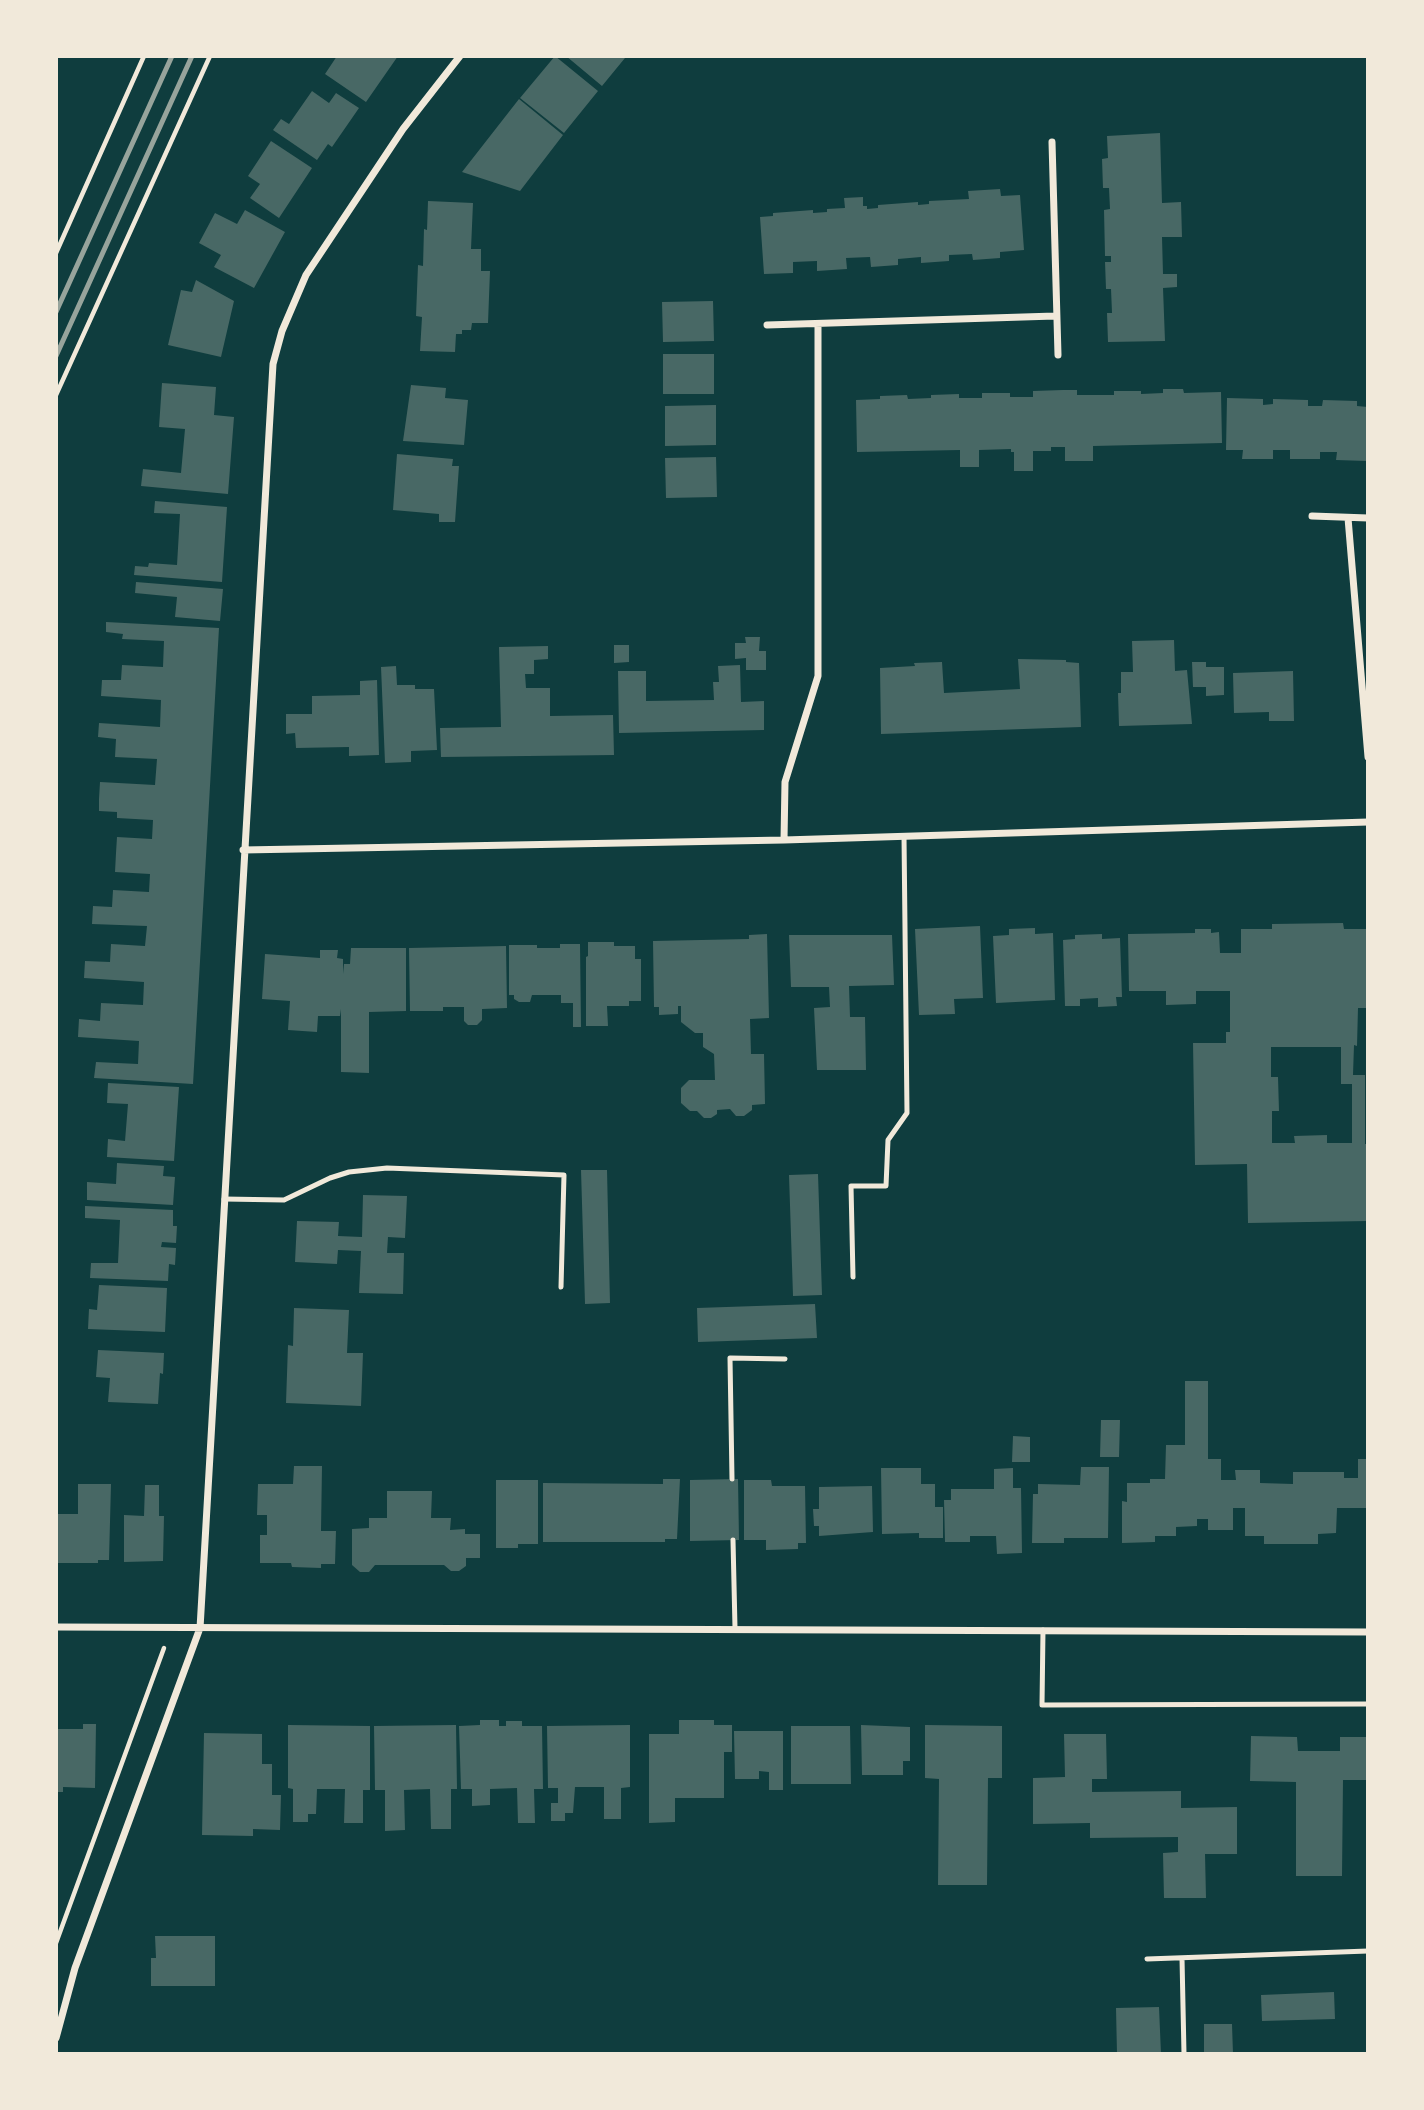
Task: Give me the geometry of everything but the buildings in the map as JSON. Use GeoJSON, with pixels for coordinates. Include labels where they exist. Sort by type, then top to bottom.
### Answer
{"type":"FeatureCollection","features":[{"type":"Feature","properties":{"kind":"street"},"geometry":{"type":"LineString","coordinates":[[56,2038],[75,1968],[200,1628],[273,364],[294,301],[313,265],[403,129],[460,56]]}},
{"type":"Feature","properties":{"kind":"street"},"geometry":{"type":"LineString","coordinates":[[1052,142],[1058,355]]}},
{"type":"Feature","properties":{"kind":"street"},"geometry":{"type":"LineString","coordinates":[[767,325],[1055,316]]}},
{"type":"Feature","properties":{"kind":"street"},"geometry":{"type":"LineString","coordinates":[[784,840],[785,782],[818,676],[818,324]]}},
{"type":"Feature","properties":{"kind":"street"},"geometry":{"type":"LineString","coordinates":[[1312,516],[1368,518]]}},
{"type":"Feature","properties":{"kind":"street"},"geometry":{"type":"LineString","coordinates":[[1349,518],[1368,757]]}},
{"type":"Feature","properties":{"kind":"street"},"geometry":{"type":"LineString","coordinates":[[243,850],[784,840],[1368,822]]}},
{"type":"Feature","properties":{"kind":"street"},"geometry":{"type":"LineString","coordinates":[[56,1627],[1368,1632]]}},
{"type":"Feature","properties":{"kind":"lane"},"geometry":{"type":"LineString","coordinates":[[853,1277],[851,1186],[886,1186],[888,1140],[907,1113],[904,836]]}},
{"type":"Feature","properties":{"kind":"lane"},"geometry":{"type":"LineString","coordinates":[[224,1199],[284,1200],[339,1175],[387,1168],[564,1175],[561,1287]]}},
{"type":"Feature","properties":{"kind":"lane"},"geometry":{"type":"LineString","coordinates":[[732,1479],[730,1358],[785,1359]]}},
{"type":"Feature","properties":{"kind":"lane"},"geometry":{"type":"LineString","coordinates":[[733,1540],[735,1628]]}},
{"type":"Feature","properties":{"kind":"lane"},"geometry":{"type":"LineString","coordinates":[[1042,1630],[1042,1705],[1368,1704]]}},
{"type":"Feature","properties":{"kind":"lane"},"geometry":{"type":"LineString","coordinates":[[1147,1959],[1368,1951]]}},
{"type":"Feature","properties":{"kind":"lane"},"geometry":{"type":"LineString","coordinates":[[1182,1958],[1184,2054]]}},
{"type":"Feature","properties":{"kind":"path"},"geometry":{"type":"LineString","coordinates":[[56,253],[144,56]]}},
{"type":"Feature","properties":{"kind":"path"},"geometry":{"type":"LineString","coordinates":[[56,395],[210,56]]}},
{"type":"Feature","properties":{"kind":"path"},"geometry":{"type":"LineString","coordinates":[[56,1943],[172,1627]]}},
{"type":"Feature","properties":{"kind":"railway"},"geometry":{"type":"LineString","coordinates":[[56,312],[172,56]]}},
{"type":"Feature","properties":{"kind":"railway"},"geometry":{"type":"LineString","coordinates":[[56,356],[192,56]]}}]}
